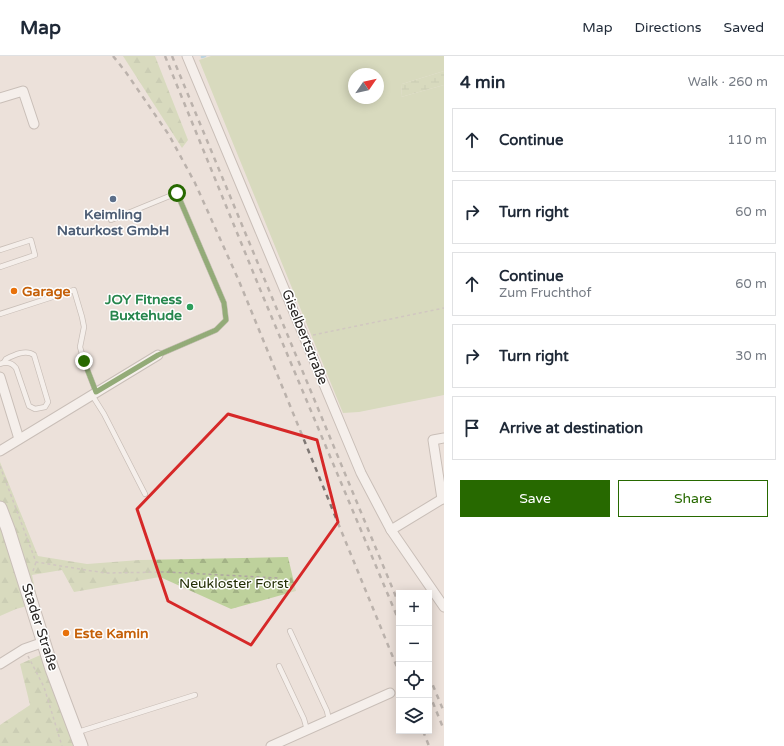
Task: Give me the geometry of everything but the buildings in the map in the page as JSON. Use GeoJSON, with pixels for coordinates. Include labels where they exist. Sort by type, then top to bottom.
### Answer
{"type":"FeatureCollection","features":[{"type":"Feature","properties":{"kind":"street","name":"Giselbertstraße"},"geometry":{"type":"LineString","coordinates":[[188,56],[361,473],[391,530],[444,608]]}},
{"type":"Feature","properties":{"kind":"street"},"geometry":{"type":"LineString","coordinates":[[0,98],[23,91],[34,124]]}},
{"type":"Feature","properties":{"kind":"street"},"geometry":{"type":"LineString","coordinates":[[0,451],[158,355]]}},
{"type":"Feature","properties":{"kind":"street"},"geometry":{"type":"LineString","coordinates":[[0,377],[19,439]]}},
{"type":"Feature","properties":{"kind":"street"},"geometry":{"type":"LineString","coordinates":[[391,530],[443,499],[432,440],[444,438]]}},
{"type":"Feature","properties":{"kind":"street","name":"Stader Straße"},"geometry":{"type":"LineString","coordinates":[[0,508],[44,642],[81,746]]}},
{"type":"Feature","properties":{"kind":"street"},"geometry":{"type":"LineString","coordinates":[[0,664],[24,649],[44,642]]}},
{"type":"Feature","properties":{"kind":"street"},"geometry":{"type":"LineString","coordinates":[[271,746],[390,693]]}},
{"type":"Feature","properties":{"kind":"lane"},"geometry":{"type":"LineString","coordinates":[[111,220],[177,193],[224,303],[226,320],[216,330],[158,355]]}},
{"type":"Feature","properties":{"kind":"lane"},"geometry":{"type":"LineString","coordinates":[[0,250],[31,240],[35,255],[0,267]]}},
{"type":"Feature","properties":{"kind":"lane"},"geometry":{"type":"LineString","coordinates":[[0,314],[74,290],[84,327],[80,347],[94,394],[145,494]]}},
{"type":"Feature","properties":{"kind":"lane"},"geometry":{"type":"LineString","coordinates":[[27,352],[34,355],[48,402],[45,407],[35,409],[29,406],[16,368],[12,364],[2,363],[10,357],[27,352]]}},
{"type":"Feature","properties":{"kind":"lane"},"geometry":{"type":"LineString","coordinates":[[290,631],[327,711],[329,720]]}},
{"type":"Feature","properties":{"kind":"lane"},"geometry":{"type":"LineString","coordinates":[[279,666],[304,719],[307,730]]}},
{"type":"Feature","properties":{"kind":"lane"},"geometry":{"type":"LineString","coordinates":[[76,732],[195,695]]}},
{"type":"Feature","properties":{"kind":"path"},"geometry":{"type":"LineString","coordinates":[[305,337],[444,308]]}},
{"type":"Feature","properties":{"kind":"path"},"geometry":{"type":"LineString","coordinates":[[0,466],[36,562],[105,573],[167,572],[278,578]]}},
{"type":"Feature","properties":{"kind":"path"},"geometry":{"type":"LineString","coordinates":[[24,649],[44,687],[62,746]]}},
{"type":"Feature","properties":{"kind":"highlighted area"},"geometry":{"type":"Polygon","coordinates":[[[228,414],[317,440],[338,522],[251,645],[168,601],[137,509],[228,414]]]}},
{"type":"Feature","properties":{"kind":"green space"},"geometry":{"type":"Polygon","coordinates":[[[123,56],[155,56],[188,140],[182,148],[123,56]]]}},
{"type":"Feature","properties":{"kind":"green space"},"geometry":{"type":"Polygon","coordinates":[[[211,56],[444,56],[444,71],[402,84],[401,97],[444,85],[444,395],[359,412],[343,413],[199,60],[211,56]]]}},
{"type":"Feature","properties":{"kind":"green space"},"geometry":{"type":"Polygon","coordinates":[[[444,71],[444,85],[401,97],[402,84],[444,71]]]}},
{"type":"Feature","properties":{"kind":"green space","name":"Neukloster Forst"},"geometry":{"type":"Polygon","coordinates":[[[0,462],[38,556],[87,564],[139,560],[288,557],[296,591],[231,609],[160,577],[74,592],[62,570],[32,575],[38,603],[16,609],[0,616],[0,462]]]}},
{"type":"Feature","properties":{"kind":"green space"},"geometry":{"type":"Polygon","coordinates":[[[45,653],[79,746],[0,746],[0,725],[30,705],[20,664],[45,653]]]}},
{"type":"Feature","properties":{"kind":"railway"},"geometry":{"type":"LineString","coordinates":[[113,56],[169,135],[195,183],[239,281],[396,665]]}},
{"type":"Feature","properties":{"kind":"railway"},"geometry":{"type":"LineString","coordinates":[[165,56],[262,294],[396,614]]}},
{"type":"Feature","properties":{"kind":"railway"},"geometry":{"type":"LineString","coordinates":[[172,56],[396,597]]}},
{"type":"Feature","properties":{"kind":"railway"},"geometry":{"type":"LineString","coordinates":[[432,683],[444,712]]}},
{"type":"Feature","properties":{"kind":"railway"},"geometry":{"type":"LineString","coordinates":[[431,698],[444,730]]}},
{"type":"Feature","properties":{"kind":"railway"},"geometry":{"type":"LineString","coordinates":[[424,734],[429,746]]}},
{"type":"Feature","properties":{"kind":"place","name":"Keimling Naturkost GmbH"},"geometry":{"type":"Point","coordinates":[113,199]}},
{"type":"Feature","properties":{"kind":"place","name":"Garage"},"geometry":{"type":"Point","coordinates":[14,291]}},
{"type":"Feature","properties":{"kind":"place","name":"JOY Fitness Buxtehude"},"geometry":{"type":"Point","coordinates":[190,307]}},
{"type":"Feature","properties":{"kind":"place","name":"Este Kamin"},"geometry":{"type":"Point","coordinates":[66,633]}},
{"type":"Feature","properties":{"kind":"route"},"geometry":{"type":"LineString","coordinates":[[84,361],[96,392],[158,355],[216,330],[226,320],[224,303],[177,193]]}}]}
